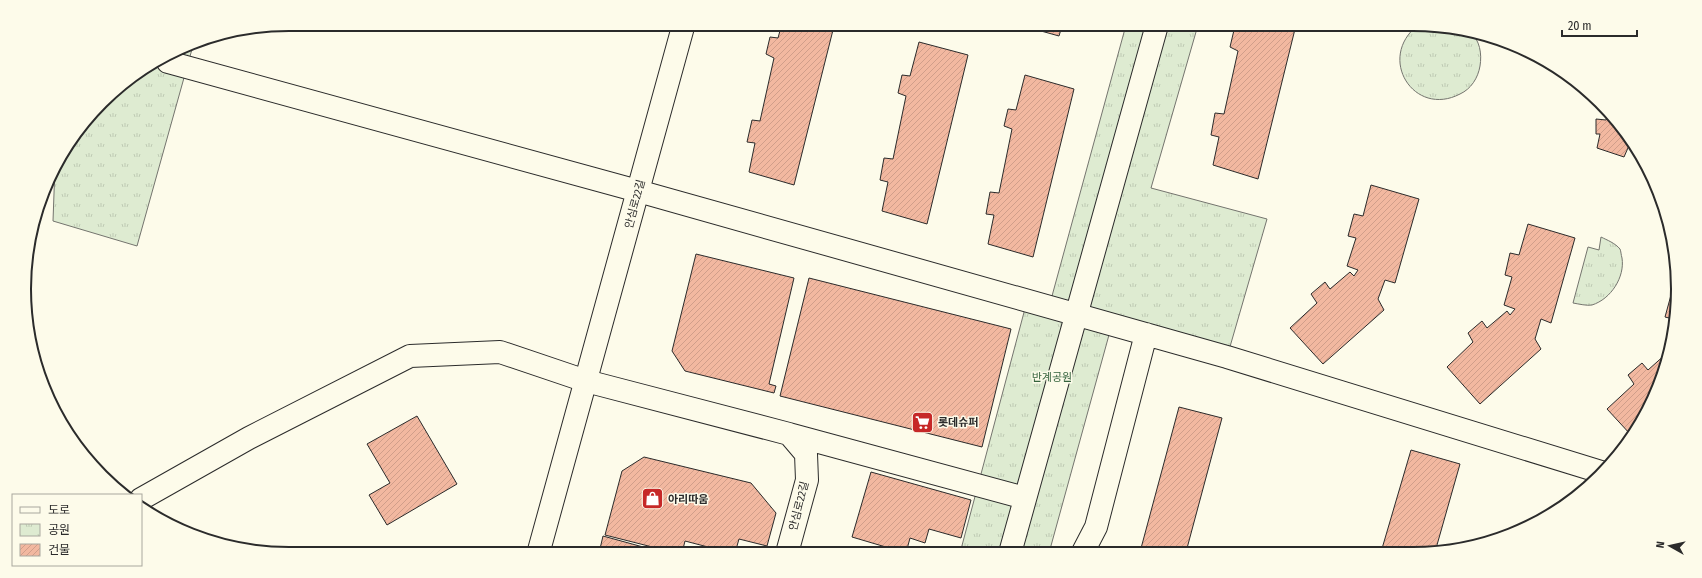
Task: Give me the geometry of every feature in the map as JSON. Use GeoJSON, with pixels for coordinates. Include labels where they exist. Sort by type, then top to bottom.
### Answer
{"type":"FeatureCollection","features":[{"type":"Feature","properties":{"kind":"street","name":"안심로22길"},"geometry":{"type":"LineString","coordinates":[[540,547],[682,31]]}},
{"type":"Feature","properties":{"kind":"street"},"geometry":{"type":"LineString","coordinates":[[1012,547],[1155,31]]}},
{"type":"Feature","properties":{"kind":"street"},"geometry":{"type":"LineString","coordinates":[[168,62],[638,191],[1226,356],[1596,470]]}},
{"type":"Feature","properties":{"kind":"street"},"geometry":{"type":"LineString","coordinates":[[1086,547],[1096,527],[1146,334]]}},
{"type":"Feature","properties":{"kind":"street"},"geometry":{"type":"LineString","coordinates":[[142,498],[249,438],[410,356],[500,352],[586,381],[1026,498]]}},
{"type":"Feature","properties":{"kind":"street","name":"안심로22길"},"geometry":{"type":"LineString","coordinates":[[789,434],[806,454],[807,480],[789,547]]}},
{"type":"Feature","properties":{"kind":"green space","name":"반계공원"},"geometry":{"type":"Polygon","coordinates":[[[1124,31],[1196,31],[1151,188],[1267,219],[1227,357],[1112,324],[1051,547],[962,547],[1027,301],[1049,307],[1124,31]]]}},
{"type":"Feature","properties":{"kind":"green space"},"geometry":{"type":"Polygon","coordinates":[[[1413,31],[1447,33],[1476,39],[1481,61],[1476,79],[1464,92],[1443,99],[1428,98],[1415,91],[1406,81],[1401,68],[1400,53],[1406,38],[1413,31]]]}},
{"type":"Feature","properties":{"kind":"green space"},"geometry":{"type":"Polygon","coordinates":[[[192,50],[137,246],[53,221],[54,183],[74,146],[84,132],[119,95],[132,84],[160,66],[192,50]]]}},
{"type":"Feature","properties":{"kind":"green space"},"geometry":{"type":"Polygon","coordinates":[[[1601,237],[1613,243],[1620,249],[1622,265],[1619,280],[1611,293],[1599,302],[1592,305],[1573,303],[1588,247],[1599,250],[1601,237]]]}},
{"type":"Feature","properties":{"kind":"building"},"geometry":{"type":"Polygon","coordinates":[[[780,31],[833,31],[794,185],[749,172],[755,143],[747,142],[752,120],[760,121],[774,58],[766,54],[770,37],[778,38],[780,31]]]}},
{"type":"Feature","properties":{"kind":"building"},"geometry":{"type":"Polygon","coordinates":[[[1041,31],[1060,31],[1059,36],[1041,31]]]}},
{"type":"Feature","properties":{"kind":"building"},"geometry":{"type":"Polygon","coordinates":[[[1234,31],[1295,31],[1258,179],[1213,165],[1219,137],[1211,135],[1215,113],[1224,114],[1238,51],[1230,47],[1234,31]]]}},
{"type":"Feature","properties":{"kind":"building"},"geometry":{"type":"Polygon","coordinates":[[[919,42],[968,55],[927,224],[882,211],[888,182],[880,180],[884,158],[893,159],[906,96],[898,93],[902,75],[910,76],[919,42]]]}},
{"type":"Feature","properties":{"kind":"building"},"geometry":{"type":"Polygon","coordinates":[[[1025,75],[1074,89],[1033,257],[988,244],[994,215],[986,214],[990,192],[999,193],[1012,129],[1004,126],[1008,109],[1016,110],[1025,75]]]}},
{"type":"Feature","properties":{"kind":"building"},"geometry":{"type":"Polygon","coordinates":[[[1596,119],[1606,120],[1607,119],[1618,132],[1628,147],[1624,157],[1597,148],[1600,134],[1596,134],[1596,119]]]}},
{"type":"Feature","properties":{"kind":"building"},"geometry":{"type":"Polygon","coordinates":[[[1371,185],[1419,199],[1395,283],[1385,280],[1378,299],[1384,310],[1323,364],[1290,328],[1317,303],[1311,294],[1325,282],[1330,289],[1350,272],[1354,276],[1358,270],[1347,266],[1356,238],[1348,236],[1354,214],[1363,216],[1371,185]]]}},
{"type":"Feature","properties":{"kind":"building"},"geometry":{"type":"Polygon","coordinates":[[[1528,224],[1575,238],[1551,323],[1541,319],[1535,339],[1541,349],[1480,404],[1447,367],[1473,342],[1468,333],[1482,321],[1487,328],[1507,311],[1510,315],[1515,309],[1504,305],[1512,277],[1505,275],[1510,253],[1519,255],[1528,224]]]}},
{"type":"Feature","properties":{"kind":"building"},"geometry":{"type":"Polygon","coordinates":[[[696,254],[794,278],[769,384],[776,386],[774,393],[685,371],[672,351],[696,254]]]}},
{"type":"Feature","properties":{"kind":"building"},"geometry":{"type":"Polygon","coordinates":[[[809,278],[1011,329],[982,447],[780,396],[809,278]]]}},
{"type":"Feature","properties":{"kind":"building"},"geometry":{"type":"Polygon","coordinates":[[[1671,297],[1669,318],[1665,317],[1671,297]]]}},
{"type":"Feature","properties":{"kind":"building"},"geometry":{"type":"Polygon","coordinates":[[[1661,358],[1651,388],[1628,432],[1607,409],[1634,384],[1628,375],[1642,363],[1648,370],[1661,358]]]}},
{"type":"Feature","properties":{"kind":"building"},"geometry":{"type":"Polygon","coordinates":[[[1179,407],[1222,418],[1187,547],[1141,547],[1179,407]]]}},
{"type":"Feature","properties":{"kind":"building"},"geometry":{"type":"Polygon","coordinates":[[[417,416],[457,484],[387,525],[369,495],[390,483],[367,444],[417,416]]]}},
{"type":"Feature","properties":{"kind":"building"},"geometry":{"type":"Polygon","coordinates":[[[1411,450],[1460,464],[1437,546],[1382,547],[1411,450]]]}},
{"type":"Feature","properties":{"kind":"building"},"geometry":{"type":"Polygon","coordinates":[[[644,457],[751,483],[776,513],[767,546],[739,539],[737,547],[708,547],[685,541],[684,547],[652,547],[605,535],[622,471],[644,457]]]}},
{"type":"Feature","properties":{"kind":"building"},"geometry":{"type":"Polygon","coordinates":[[[871,472],[971,500],[961,538],[929,529],[925,543],[910,538],[908,547],[886,547],[852,537],[871,472]]]}},
{"type":"Feature","properties":{"kind":"building"},"geometry":{"type":"Polygon","coordinates":[[[603,536],[643,547],[600,547],[603,536]]]}},
{"type":"Feature","properties":{"kind":"place","name":"롯데슈퍼"},"geometry":{"type":"Point","coordinates":[922,422]}},
{"type":"Feature","properties":{"kind":"place","name":"아리따움"},"geometry":{"type":"Point","coordinates":[652,499]}}]}
